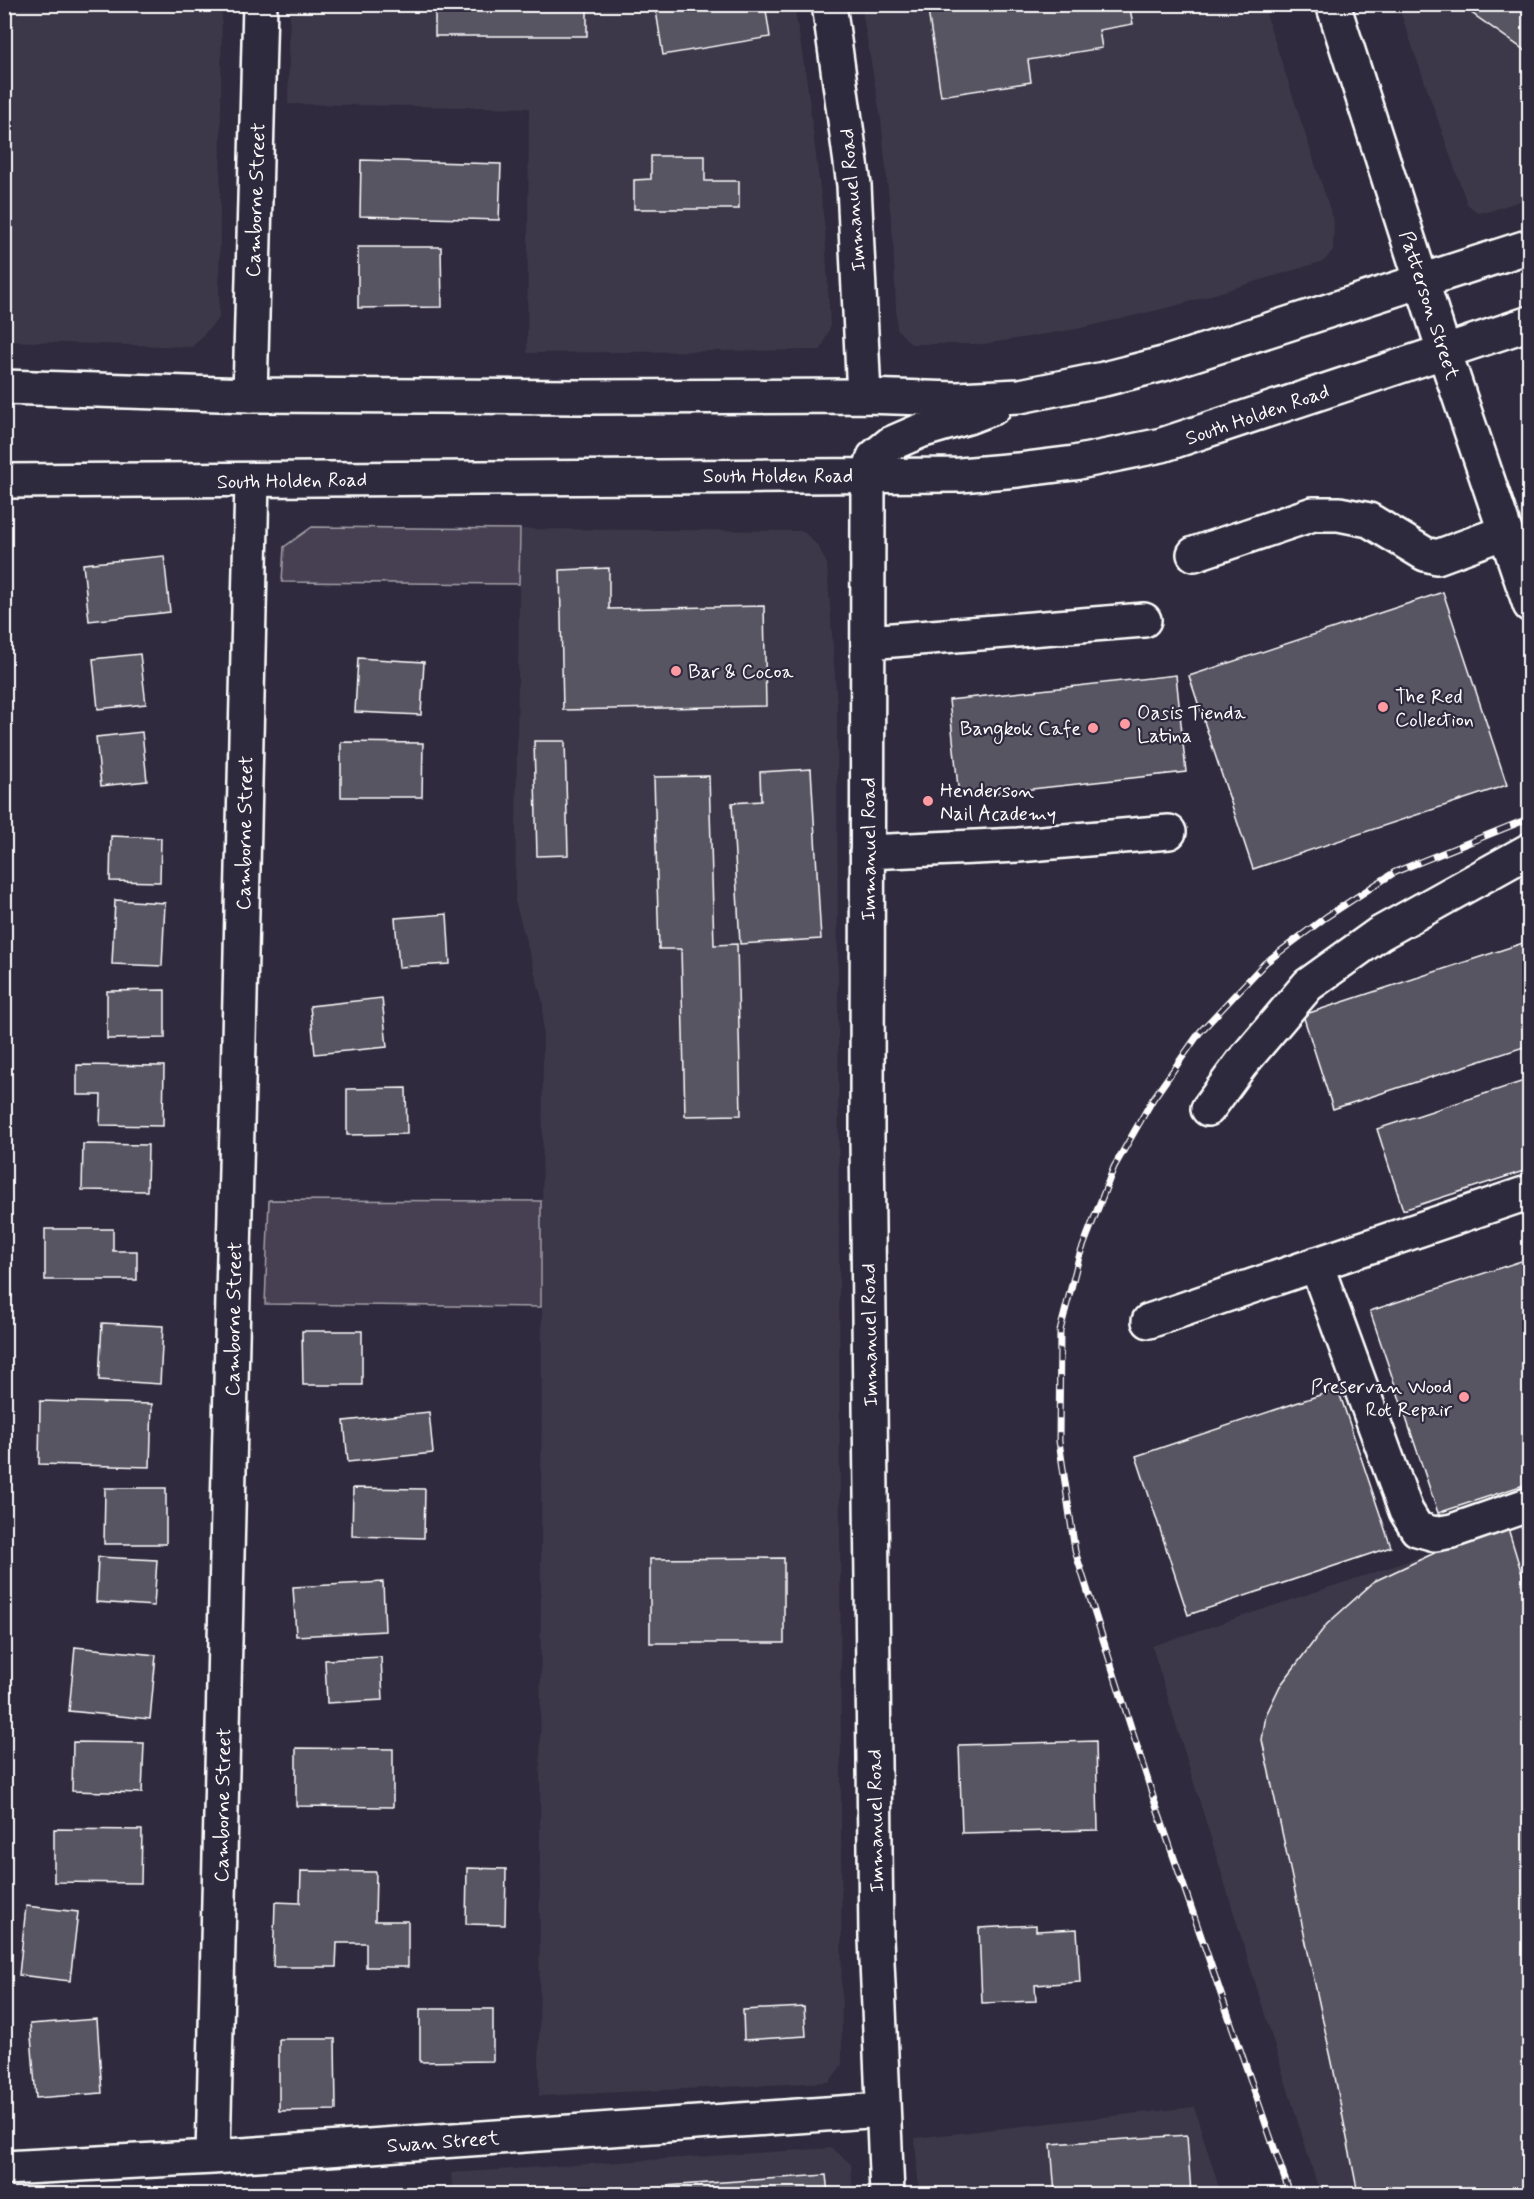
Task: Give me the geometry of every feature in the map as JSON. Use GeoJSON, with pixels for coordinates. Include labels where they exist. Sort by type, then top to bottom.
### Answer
{"type":"FeatureCollection","features":[{"type":"Feature","properties":{"kind":"street","name":"Camborne Street"},"geometry":{"type":"LineString","coordinates":[[250,394],[260,4]]}},
{"type":"Feature","properties":{"kind":"street","name":"Immanuel Road"},"geometry":{"type":"LineString","coordinates":[[829,4],[854,185],[864,396]]}},
{"type":"Feature","properties":{"kind":"street","name":"Patterson Street"},"geometry":{"type":"LineString","coordinates":[[1333,4],[1444,351],[1530,605]]}},
{"type":"Feature","properties":{"kind":"street"},"geometry":{"type":"LineString","coordinates":[[4,387],[250,394],[583,397],[864,396],[957,399],[1020,396],[1163,364],[1530,246]]}},
{"type":"Feature","properties":{"kind":"street","name":"South Holden Road"},"geometry":{"type":"LineString","coordinates":[[4,481],[960,475],[1018,470],[1152,447],[1530,322]]}},
{"type":"Feature","properties":{"kind":"street"},"geometry":{"type":"LineString","coordinates":[[868,475],[874,457],[890,444],[920,431],[968,417],[1020,396]]}},
{"type":"Feature","properties":{"kind":"street","name":"Immanuel Road"},"geometry":{"type":"LineString","coordinates":[[868,475],[867,1138],[876,1927],[887,2194]]}},
{"type":"Feature","properties":{"kind":"street","name":"Camborne Street"},"geometry":{"type":"LineString","coordinates":[[213,2157],[252,481]]}},
{"type":"Feature","properties":{"kind":"street"},"geometry":{"type":"LineString","coordinates":[[1194,554],[1313,514],[1339,514],[1369,520],[1425,554],[1437,557],[1505,532]]}},
{"type":"Feature","properties":{"kind":"street"},"geometry":{"type":"LineString","coordinates":[[868,642],[1143,620]]}},
{"type":"Feature","properties":{"kind":"street"},"geometry":{"type":"LineString","coordinates":[[867,852],[1018,845],[1169,832]]}},
{"type":"Feature","properties":{"kind":"street"},"geometry":{"type":"LineString","coordinates":[[1208,1109],[1241,1064],[1308,985],[1378,934],[1530,850]]}},
{"type":"Feature","properties":{"kind":"street"},"geometry":{"type":"LineString","coordinates":[[1149,1321],[1530,1192]]}},
{"type":"Feature","properties":{"kind":"street"},"geometry":{"type":"LineString","coordinates":[[1316,1264],[1406,1511],[1417,1529],[1435,1534],[1452,1531],[1530,1504]]}},
{"type":"Feature","properties":{"kind":"street","name":"Swan Street"},"geometry":{"type":"LineString","coordinates":[[4,2168],[213,2157],[882,2110]]}},
{"type":"Feature","properties":{"kind":"shaded area"},"geometry":{"type":"Polygon","coordinates":[[[5,4],[222,5],[219,318],[192,347],[5,341],[5,4]]]}},
{"type":"Feature","properties":{"kind":"shaded area"},"geometry":{"type":"Polygon","coordinates":[[[290,5],[794,5],[807,82],[825,230],[830,327],[821,350],[527,353],[529,108],[288,104],[290,5]]]}},
{"type":"Feature","properties":{"kind":"shaded area"},"geometry":{"type":"Polygon","coordinates":[[[861,5],[1263,5],[1334,222],[1333,250],[1324,261],[1175,306],[1077,329],[984,344],[911,344],[897,329],[893,240],[881,120],[861,5]]]}},
{"type":"Feature","properties":{"kind":"shaded area"},"geometry":{"type":"Polygon","coordinates":[[[1398,5],[1529,5],[1529,198],[1487,212],[1477,212],[1467,204],[1398,5]]]}},
{"type":"Feature","properties":{"kind":"shaded area"},"geometry":{"type":"Polygon","coordinates":[[[312,527],[520,529],[519,584],[282,582],[284,547],[312,527]]]}},
{"type":"Feature","properties":{"kind":"shaded area"},"geometry":{"type":"Polygon","coordinates":[[[520,529],[803,531],[818,546],[827,564],[837,704],[842,2065],[829,2082],[539,2096],[543,1003],[515,901],[520,529]]]}},
{"type":"Feature","properties":{"kind":"shaded area"},"geometry":{"type":"Polygon","coordinates":[[[269,1200],[541,1201],[541,1307],[265,1304],[269,1200]]]}},
{"type":"Feature","properties":{"kind":"shaded area"},"geometry":{"type":"Polygon","coordinates":[[[1529,1521],[1529,2194],[1320,2194],[1152,1646],[1529,1521]]]}},
{"type":"Feature","properties":{"kind":"shaded area"},"geometry":{"type":"Polygon","coordinates":[[[1194,2107],[1221,2194],[919,2194],[915,2138],[1194,2107]]]}},
{"type":"Feature","properties":{"kind":"shaded area"},"geometry":{"type":"Polygon","coordinates":[[[832,2148],[851,2164],[853,2194],[453,2194],[451,2173],[832,2148]]]}},
{"type":"Feature","properties":{"kind":"building"},"geometry":{"type":"Polygon","coordinates":[[[435,4],[587,4],[587,36],[435,36],[435,4]]]}},
{"type":"Feature","properties":{"kind":"building"},"geometry":{"type":"Polygon","coordinates":[[[655,4],[765,4],[770,37],[663,55],[655,4]]]}},
{"type":"Feature","properties":{"kind":"building"},"geometry":{"type":"Polygon","coordinates":[[[927,4],[1129,4],[1133,24],[1099,30],[1102,48],[1028,60],[1031,82],[941,96],[927,4]]]}},
{"type":"Feature","properties":{"kind":"building"},"geometry":{"type":"Polygon","coordinates":[[[1475,4],[1530,4],[1530,54],[1470,12],[1475,4]]]}},
{"type":"Feature","properties":{"kind":"building"},"geometry":{"type":"Polygon","coordinates":[[[651,156],[705,156],[705,181],[739,181],[739,209],[634,209],[634,180],[651,179],[651,156]]]}},
{"type":"Feature","properties":{"kind":"building"},"geometry":{"type":"Polygon","coordinates":[[[361,160],[501,164],[499,220],[360,216],[361,160]]]}},
{"type":"Feature","properties":{"kind":"building"},"geometry":{"type":"Polygon","coordinates":[[[358,247],[441,247],[442,307],[358,308],[358,247]]]}},
{"type":"Feature","properties":{"kind":"building"},"geometry":{"type":"Polygon","coordinates":[[[164,556],[170,612],[89,621],[83,564],[164,556]]]}},
{"type":"Feature","properties":{"kind":"building"},"geometry":{"type":"Polygon","coordinates":[[[609,568],[609,609],[764,606],[766,706],[563,710],[560,570],[609,568]]]}},
{"type":"Feature","properties":{"kind":"building"},"geometry":{"type":"Polygon","coordinates":[[[1443,592],[1507,785],[1253,869],[1189,676],[1443,592]]]}},
{"type":"Feature","properties":{"kind":"building"},"geometry":{"type":"Polygon","coordinates":[[[140,654],[146,704],[98,709],[93,659],[140,654]]]}},
{"type":"Feature","properties":{"kind":"building"},"geometry":{"type":"Polygon","coordinates":[[[358,658],[424,662],[421,715],[355,712],[358,658]]]}},
{"type":"Feature","properties":{"kind":"building"},"geometry":{"type":"Polygon","coordinates":[[[1176,675],[1186,772],[959,797],[949,700],[1176,675]]]}},
{"type":"Feature","properties":{"kind":"building"},"geometry":{"type":"Polygon","coordinates":[[[142,732],[147,781],[101,786],[96,737],[142,732]]]}},
{"type":"Feature","properties":{"kind":"building"},"geometry":{"type":"Polygon","coordinates":[[[534,741],[565,741],[568,855],[537,856],[534,741]]]}},
{"type":"Feature","properties":{"kind":"building"},"geometry":{"type":"Polygon","coordinates":[[[341,742],[423,743],[422,797],[341,797],[341,742]]]}},
{"type":"Feature","properties":{"kind":"building"},"geometry":{"type":"Polygon","coordinates":[[[811,769],[821,939],[740,944],[732,803],[761,801],[760,772],[811,769]]]}},
{"type":"Feature","properties":{"kind":"building"},"geometry":{"type":"Polygon","coordinates":[[[709,776],[714,945],[737,944],[741,1115],[685,1116],[681,949],[659,949],[654,777],[709,776]]]}},
{"type":"Feature","properties":{"kind":"building"},"geometry":{"type":"Polygon","coordinates":[[[111,836],[161,838],[160,882],[110,881],[111,836]]]}},
{"type":"Feature","properties":{"kind":"building"},"geometry":{"type":"Polygon","coordinates":[[[115,900],[165,903],[162,966],[112,964],[115,900]]]}},
{"type":"Feature","properties":{"kind":"building"},"geometry":{"type":"Polygon","coordinates":[[[447,914],[450,964],[399,967],[395,918],[447,914]]]}},
{"type":"Feature","properties":{"kind":"building"},"geometry":{"type":"Polygon","coordinates":[[[1529,941],[1530,1045],[1333,1109],[1303,1015],[1529,941]]]}},
{"type":"Feature","properties":{"kind":"building"},"geometry":{"type":"Polygon","coordinates":[[[165,990],[165,1038],[107,1039],[107,991],[165,990]]]}},
{"type":"Feature","properties":{"kind":"building"},"geometry":{"type":"Polygon","coordinates":[[[382,998],[387,1047],[315,1054],[310,1006],[382,998]]]}},
{"type":"Feature","properties":{"kind":"building"},"geometry":{"type":"Polygon","coordinates":[[[77,1065],[164,1066],[163,1126],[100,1125],[101,1095],[77,1095],[77,1065]]]}},
{"type":"Feature","properties":{"kind":"building"},"geometry":{"type":"Polygon","coordinates":[[[1530,1079],[1530,1169],[1403,1210],[1377,1129],[1530,1079]]]}},
{"type":"Feature","properties":{"kind":"building"},"geometry":{"type":"Polygon","coordinates":[[[406,1088],[407,1134],[347,1135],[347,1089],[406,1088]]]}},
{"type":"Feature","properties":{"kind":"building"},"geometry":{"type":"Polygon","coordinates":[[[83,1144],[148,1145],[147,1191],[82,1190],[83,1144]]]}},
{"type":"Feature","properties":{"kind":"building"},"geometry":{"type":"Polygon","coordinates":[[[45,1229],[113,1229],[113,1251],[137,1251],[137,1280],[45,1280],[45,1229]]]}},
{"type":"Feature","properties":{"kind":"building","name":"Preservan Wood Rot Repair"},"geometry":{"type":"Polygon","coordinates":[[[1530,1258],[1530,1483],[1438,1513],[1370,1311],[1530,1258]]]}},
{"type":"Feature","properties":{"kind":"building"},"geometry":{"type":"Polygon","coordinates":[[[102,1323],[163,1326],[160,1384],[99,1380],[102,1323]]]}},
{"type":"Feature","properties":{"kind":"building"},"geometry":{"type":"Polygon","coordinates":[[[302,1331],[362,1331],[362,1385],[303,1385],[302,1331]]]}},
{"type":"Feature","properties":{"kind":"building"},"geometry":{"type":"Polygon","coordinates":[[[1338,1389],[1391,1547],[1188,1615],[1136,1456],[1338,1389]]]}},
{"type":"Feature","properties":{"kind":"building"},"geometry":{"type":"Polygon","coordinates":[[[40,1401],[152,1404],[150,1467],[39,1464],[40,1401]]]}},
{"type":"Feature","properties":{"kind":"building"},"geometry":{"type":"Polygon","coordinates":[[[429,1412],[433,1453],[348,1462],[344,1421],[429,1412]]]}},
{"type":"Feature","properties":{"kind":"building"},"geometry":{"type":"Polygon","coordinates":[[[105,1488],[166,1488],[166,1544],[104,1544],[105,1488]]]}},
{"type":"Feature","properties":{"kind":"building"},"geometry":{"type":"Polygon","coordinates":[[[353,1488],[425,1489],[424,1538],[352,1536],[353,1488]]]}},
{"type":"Feature","properties":{"kind":"building"},"geometry":{"type":"Polygon","coordinates":[[[1507,1525],[1530,1600],[1530,2194],[1358,2194],[1333,2067],[1262,1740],[1266,1715],[1280,1686],[1327,1624],[1375,1581],[1445,1548],[1507,1525]]]}},
{"type":"Feature","properties":{"kind":"building"},"geometry":{"type":"Polygon","coordinates":[[[98,1557],[157,1560],[154,1606],[96,1602],[98,1557]]]}},
{"type":"Feature","properties":{"kind":"building"},"geometry":{"type":"Polygon","coordinates":[[[784,1558],[784,1643],[650,1643],[650,1559],[784,1558]]]}},
{"type":"Feature","properties":{"kind":"building"},"geometry":{"type":"Polygon","coordinates":[[[383,1582],[385,1631],[296,1636],[293,1587],[383,1582]]]}},
{"type":"Feature","properties":{"kind":"building"},"geometry":{"type":"Polygon","coordinates":[[[75,1647],[156,1655],[150,1719],[69,1711],[75,1647]]]}},
{"type":"Feature","properties":{"kind":"building"},"geometry":{"type":"Polygon","coordinates":[[[381,1657],[383,1700],[327,1703],[325,1660],[381,1657]]]}},
{"type":"Feature","properties":{"kind":"building"},"geometry":{"type":"Polygon","coordinates":[[[1096,1741],[1098,1830],[962,1833],[959,1745],[1096,1741]]]}},
{"type":"Feature","properties":{"kind":"building"},"geometry":{"type":"Polygon","coordinates":[[[73,1742],[144,1743],[142,1793],[72,1791],[73,1742]]]}},
{"type":"Feature","properties":{"kind":"building"},"geometry":{"type":"Polygon","coordinates":[[[296,1748],[393,1749],[393,1807],[296,1806],[296,1748]]]}},
{"type":"Feature","properties":{"kind":"building"},"geometry":{"type":"Polygon","coordinates":[[[54,1829],[142,1830],[141,1883],[54,1882],[54,1829]]]}},
{"type":"Feature","properties":{"kind":"building"},"geometry":{"type":"Polygon","coordinates":[[[467,1868],[506,1869],[505,1925],[466,1924],[467,1868]]]}},
{"type":"Feature","properties":{"kind":"building"},"geometry":{"type":"Polygon","coordinates":[[[301,1871],[376,1872],[375,1921],[408,1921],[408,1967],[366,1967],[366,1943],[337,1943],[336,1967],[273,1967],[275,1902],[300,1903],[301,1871]]]}},
{"type":"Feature","properties":{"kind":"building"},"geometry":{"type":"Polygon","coordinates":[[[26,1906],[78,1912],[70,1981],[19,1975],[26,1906]]]}},
{"type":"Feature","properties":{"kind":"building"},"geometry":{"type":"Polygon","coordinates":[[[1036,1925],[1036,1931],[1077,1929],[1080,1982],[1035,1985],[1036,2001],[982,2003],[979,1928],[1036,1925]]]}},
{"type":"Feature","properties":{"kind":"building"},"geometry":{"type":"Polygon","coordinates":[[[804,2007],[806,2036],[744,2040],[743,2010],[804,2007]]]}},
{"type":"Feature","properties":{"kind":"building"},"geometry":{"type":"Polygon","coordinates":[[[420,2009],[493,2009],[493,2061],[420,2062],[420,2009]]]}},
{"type":"Feature","properties":{"kind":"building"},"geometry":{"type":"Polygon","coordinates":[[[97,2019],[102,2093],[36,2098],[30,2024],[97,2019]]]}},
{"type":"Feature","properties":{"kind":"building"},"geometry":{"type":"Polygon","coordinates":[[[279,2039],[335,2039],[336,2110],[279,2111],[279,2039]]]}},
{"type":"Feature","properties":{"kind":"building"},"geometry":{"type":"Polygon","coordinates":[[[1187,2135],[1191,2194],[1055,2194],[1051,2144],[1187,2135]]]}},
{"type":"Feature","properties":{"kind":"building"},"geometry":{"type":"Polygon","coordinates":[[[826,2175],[828,2194],[666,2194],[665,2186],[826,2175]]]}},
{"type":"Feature","properties":{"kind":"railway"},"geometry":{"type":"LineString","coordinates":[[1290,2194],[1155,1803],[1075,1551],[1059,1441],[1060,1331],[1079,1257],[1114,1167],[1153,1099],[1200,1032],[1265,963],[1326,917],[1395,872],[1530,818]]}},
{"type":"Feature","properties":{"kind":"place","name":"Bar & Cocoa"},"geometry":{"type":"Point","coordinates":[676,671]}},
{"type":"Feature","properties":{"kind":"place","name":"The Red Collection"},"geometry":{"type":"Point","coordinates":[1383,707]}},
{"type":"Feature","properties":{"kind":"place","name":"Oasis Tienda Latina"},"geometry":{"type":"Point","coordinates":[1125,724]}},
{"type":"Feature","properties":{"kind":"place","name":"Bangkok Cafe"},"geometry":{"type":"Point","coordinates":[1093,728]}},
{"type":"Feature","properties":{"kind":"place","name":"Henderson Nail Academy"},"geometry":{"type":"Point","coordinates":[928,801]}},
{"type":"Feature","properties":{"kind":"place","name":"Preservan Wood Rot Repair"},"geometry":{"type":"Point","coordinates":[1464,1397]}}]}
